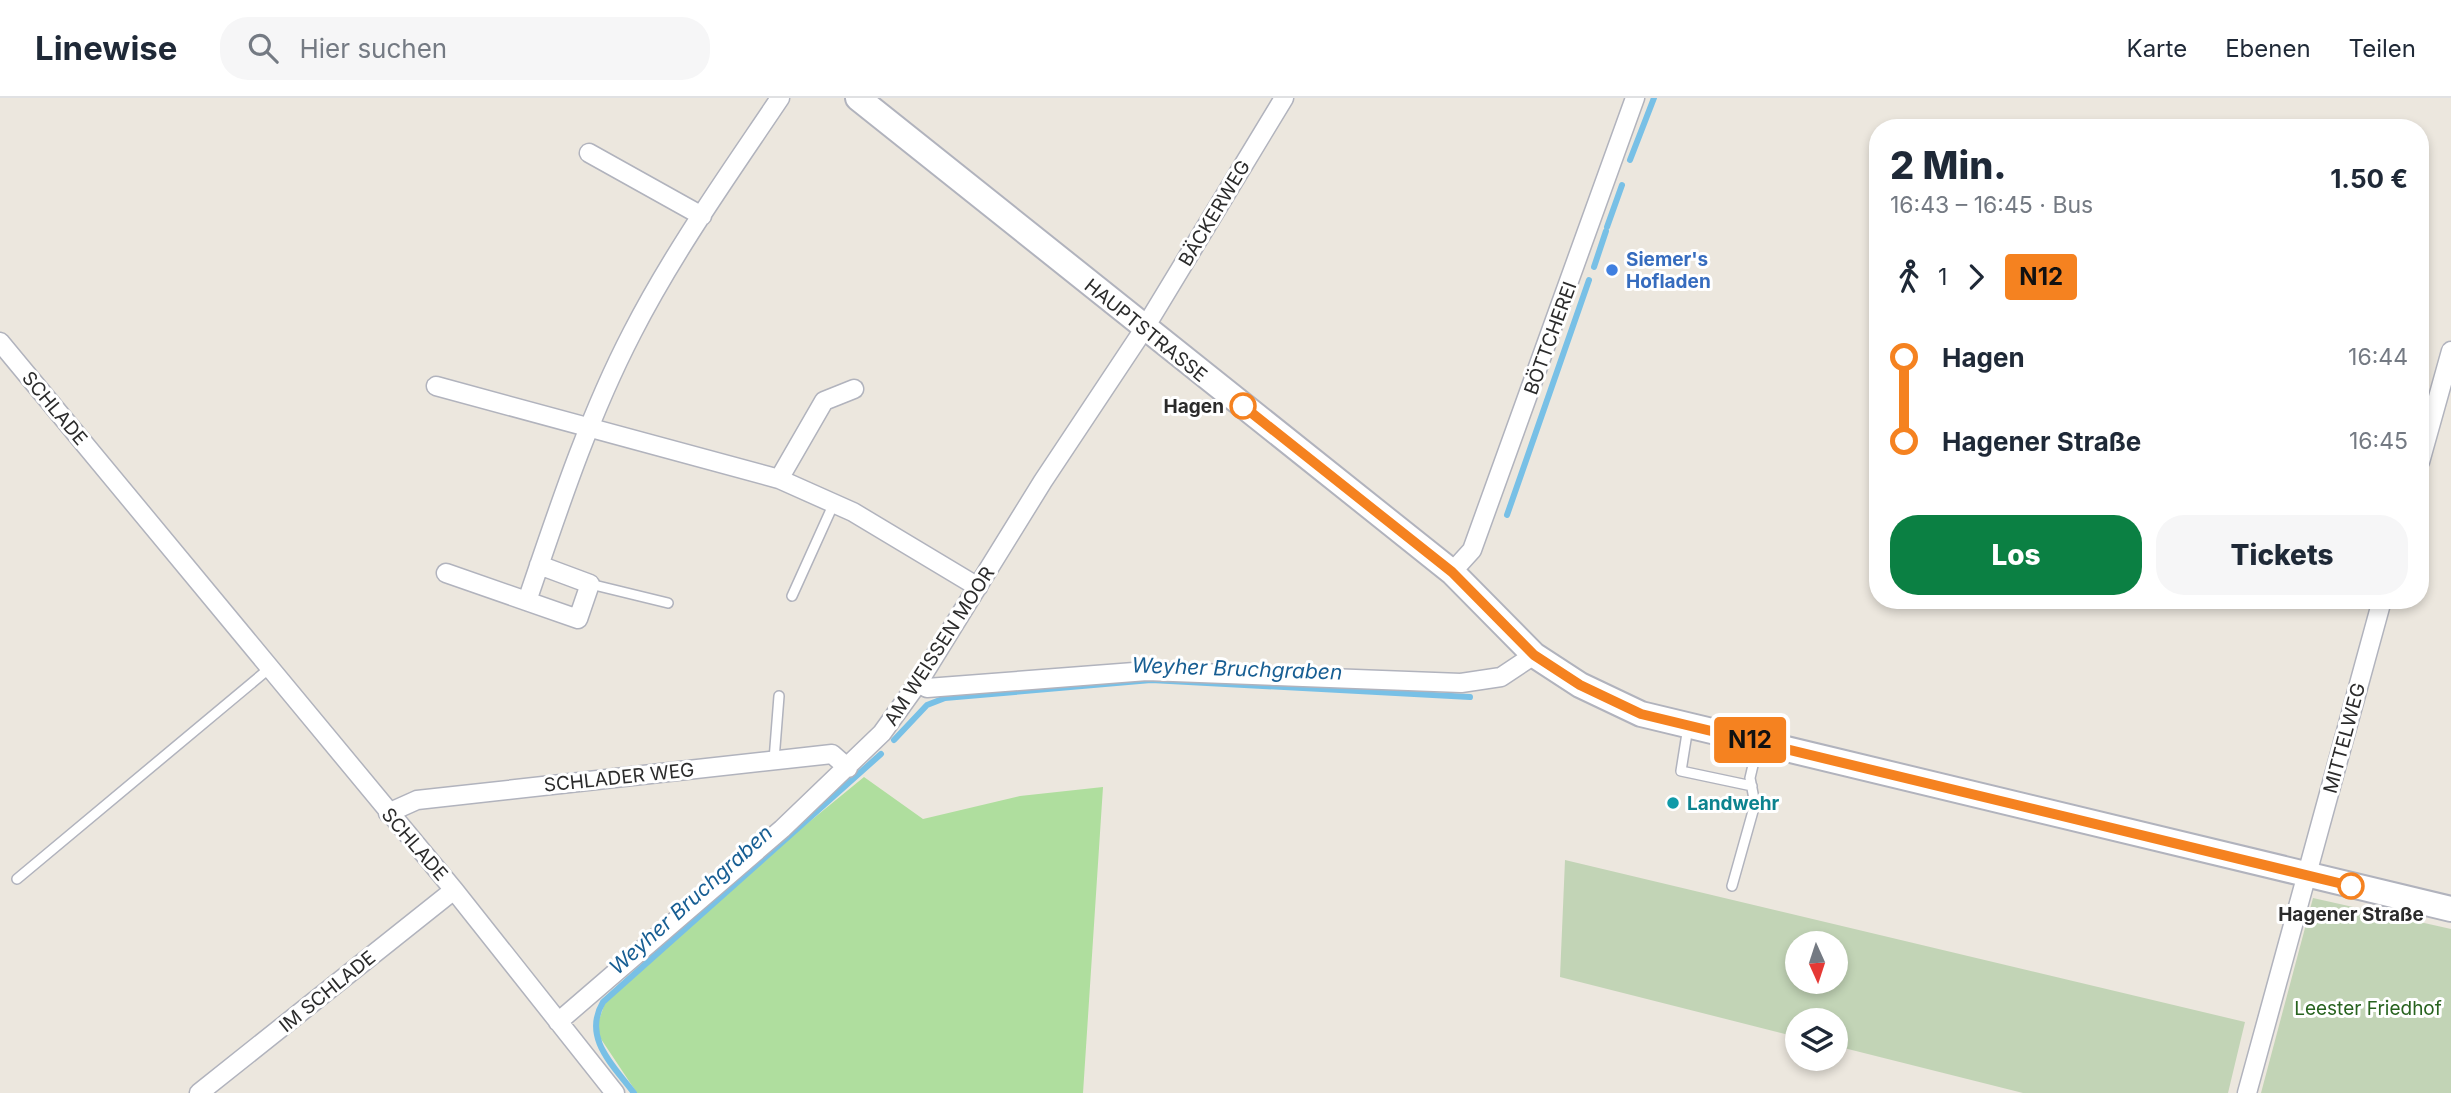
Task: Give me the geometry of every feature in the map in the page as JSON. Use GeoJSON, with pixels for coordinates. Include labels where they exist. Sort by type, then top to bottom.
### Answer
{"type":"FeatureCollection","features":[{"type":"Feature","properties":{"kind":"main road","name":"HAUPTSTRASSE"},"geometry":{"type":"LineString","coordinates":[[858,98],[1144,329],[1452,572],[1534,655],[1611,702],[1641,714],[2451,909]]}},
{"type":"Feature","properties":{"kind":"street"},"geometry":{"type":"LineString","coordinates":[[527,601],[589,426],[633,332],[702,216],[780,98]]}},
{"type":"Feature","properties":{"kind":"street","name":"BÄCKERWEG"},"geometry":{"type":"LineString","coordinates":[[1144,329],[1284,98]]}},
{"type":"Feature","properties":{"kind":"street","name":"BÖTTCHEREI"},"geometry":{"type":"LineString","coordinates":[[1452,572],[1472,550],[1630,101]]}},
{"type":"Feature","properties":{"kind":"street"},"geometry":{"type":"LineString","coordinates":[[589,153],[702,216]]}},
{"type":"Feature","properties":{"kind":"street","name":"AM WEISSEN MOOR"},"geometry":{"type":"LineString","coordinates":[[558,1022],[848,768],[882,733],[918,683],[1043,481],[1144,329]]}},
{"type":"Feature","properties":{"kind":"street","name":"SCHLADE"},"geometry":{"type":"LineString","coordinates":[[0,341],[454,890],[558,1022]]}},
{"type":"Feature","properties":{"kind":"street"},"geometry":{"type":"LineString","coordinates":[[2429,430],[2451,351]]}},
{"type":"Feature","properties":{"kind":"street"},"geometry":{"type":"LineString","coordinates":[[436,386],[779,479],[834,503],[978,587]]}},
{"type":"Feature","properties":{"kind":"street"},"geometry":{"type":"LineString","coordinates":[[779,479],[824,401],[854,389]]}},
{"type":"Feature","properties":{"kind":"street"},"geometry":{"type":"LineString","coordinates":[[446,573],[578,619],[590,584],[539,565]]}},
{"type":"Feature","properties":{"kind":"street","name":"MITTELWEG"},"geometry":{"type":"LineString","coordinates":[[2306,876],[2380,609]]}},
{"type":"Feature","properties":{"kind":"street"},"geometry":{"type":"LineString","coordinates":[[918,683],[927,688],[1147,671],[1461,683],[1501,677],[1534,655]]}},
{"type":"Feature","properties":{"kind":"street","name":"SCHLADER WEG"},"geometry":{"type":"LineString","coordinates":[[388,813],[417,800],[832,754],[848,768]]}},
{"type":"Feature","properties":{"kind":"street"},"geometry":{"type":"LineString","coordinates":[[2247,1093],[2306,876]]}},
{"type":"Feature","properties":{"kind":"street","name":"IM SCHLADE"},"geometry":{"type":"LineString","coordinates":[[199,1093],[454,890]]}},
{"type":"Feature","properties":{"kind":"street"},"geometry":{"type":"LineString","coordinates":[[558,1022],[615,1093]]}},
{"type":"Feature","properties":{"kind":"lane"},"geometry":{"type":"LineString","coordinates":[[793,596],[834,503]]}},
{"type":"Feature","properties":{"kind":"lane"},"geometry":{"type":"LineString","coordinates":[[590,584],[668,603]]}},
{"type":"Feature","properties":{"kind":"lane"},"geometry":{"type":"LineString","coordinates":[[17,879],[271,667]]}},
{"type":"Feature","properties":{"kind":"lane"},"geometry":{"type":"LineString","coordinates":[[774,760],[779,696]]}},
{"type":"Feature","properties":{"kind":"lane"},"geometry":{"type":"LineString","coordinates":[[1689,725],[1681,771],[1752,786]]}},
{"type":"Feature","properties":{"kind":"lane"},"geometry":{"type":"LineString","coordinates":[[1732,886],[1755,804],[1750,778],[1758,742]]}},
{"type":"Feature","properties":{"kind":"green space"},"geometry":{"type":"Polygon","coordinates":[[[864,777],[923,819],[1020,796],[1103,787],[1083,1093],[637,1093],[599,1036],[599,1020],[605,1003],[792,836],[864,777]]]}},
{"type":"Feature","properties":{"kind":"green space"},"geometry":{"type":"Polygon","coordinates":[[[1565,860],[2245,1022],[2228,1093],[2023,1093],[1848,1049],[1848,1008],[1785,1008],[1785,1034],[1560,977],[1565,860]]]}},
{"type":"Feature","properties":{"kind":"green space","name":"Leester Friedhof"},"geometry":{"type":"Polygon","coordinates":[[[2313,898],[2451,929],[2451,1093],[2261,1093],[2313,898]]]}},
{"type":"Feature","properties":{"kind":"waterway","name":"Weyher Bruchgraben"},"geometry":{"type":"LineString","coordinates":[[1630,160],[1654,98]]}},
{"type":"Feature","properties":{"kind":"waterway","name":"Weyher Bruchgraben"},"geometry":{"type":"LineString","coordinates":[[1607,227],[1622,185]]}},
{"type":"Feature","properties":{"kind":"waterway","name":"Weyher Bruchgraben"},"geometry":{"type":"LineString","coordinates":[[1594,267],[1606,231]]}},
{"type":"Feature","properties":{"kind":"waterway","name":"Weyher Bruchgraben"},"geometry":{"type":"LineString","coordinates":[[1507,515],[1589,280]]}},
{"type":"Feature","properties":{"kind":"waterway","name":"Weyher Bruchgraben"},"geometry":{"type":"LineString","coordinates":[[894,740],[927,705],[945,698],[1151,680],[1470,697]]}},
{"type":"Feature","properties":{"kind":"waterway","name":"Weyher Bruchgraben"},"geometry":{"type":"LineString","coordinates":[[634,1093],[609,1061],[598,1039],[597,1015],[603,1002],[881,754]]}},
{"type":"Feature","properties":{"kind":"bus line","name":"N12"},"geometry":{"type":"LineString","coordinates":[[1243,406],[1452,572],[1534,655],[1611,702],[1641,714],[2351,886]]}},
{"type":"Feature","properties":{"kind":"place","name":"Siemer's Hofladen"},"geometry":{"type":"Point","coordinates":[1612,270]}},
{"type":"Feature","properties":{"kind":"place","name":"Hagen"},"geometry":{"type":"Point","coordinates":[1243,406]}},
{"type":"Feature","properties":{"kind":"place","name":"Landwehr"},"geometry":{"type":"Point","coordinates":[1673,803]}},
{"type":"Feature","properties":{"kind":"place","name":"Hagener Straße"},"geometry":{"type":"Point","coordinates":[2351,886]}}]}
